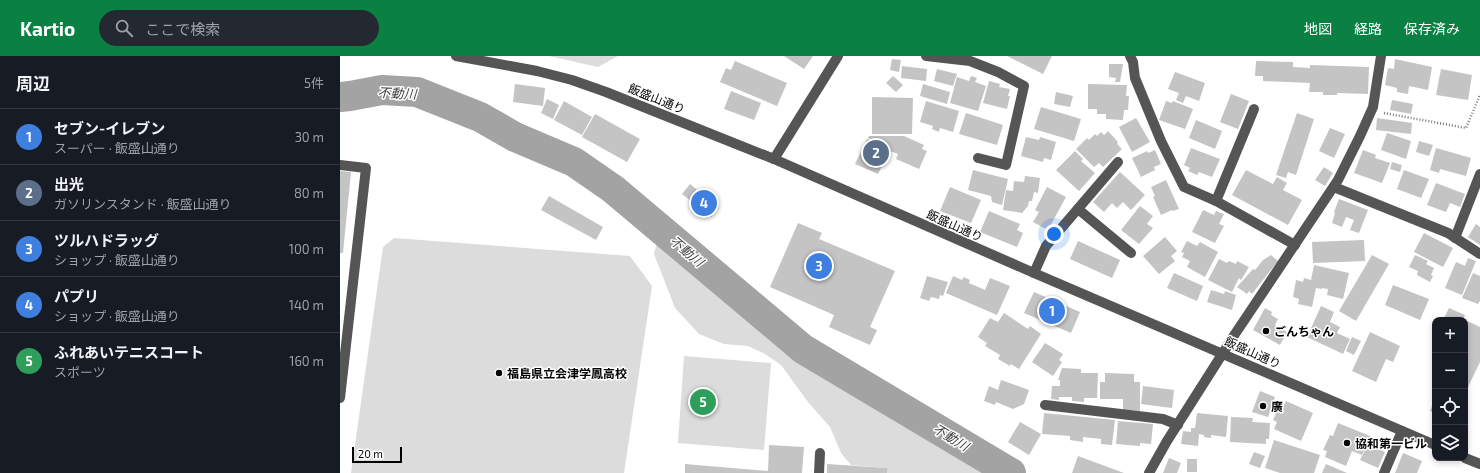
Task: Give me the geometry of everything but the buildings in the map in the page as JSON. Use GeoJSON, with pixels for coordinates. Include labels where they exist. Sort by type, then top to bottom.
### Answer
{"type":"FeatureCollection","features":[{"type":"Feature","properties":{"kind":"street","name":"飯盛山通り"},"geometry":{"type":"LineString","coordinates":[[456,56],[537,71],[572,80],[606,92],[774,159],[1034,273],[1432,444]]}},
{"type":"Feature","properties":{"kind":"street"},"geometry":{"type":"LineString","coordinates":[[774,159],[838,56]]}},
{"type":"Feature","properties":{"kind":"street"},"geometry":{"type":"LineString","coordinates":[[926,56],[970,61],[998,72],[1024,86],[1006,165],[978,158]]}},
{"type":"Feature","properties":{"kind":"street"},"geometry":{"type":"LineString","coordinates":[[1130,56],[1133,62],[1135,78],[1161,141],[1184,187],[1216,201],[1295,246]]}},
{"type":"Feature","properties":{"kind":"street"},"geometry":{"type":"LineString","coordinates":[[1149,473],[1178,425],[1334,187],[1371,111],[1381,56]]}},
{"type":"Feature","properties":{"kind":"street"},"geometry":{"type":"LineString","coordinates":[[1216,201],[1254,109]]}},
{"type":"Feature","properties":{"kind":"street"},"geometry":{"type":"LineString","coordinates":[[1034,273],[1046,246],[1118,162]]}},
{"type":"Feature","properties":{"kind":"street"},"geometry":{"type":"LineString","coordinates":[[340,165],[366,168],[340,398]]}},
{"type":"Feature","properties":{"kind":"street"},"geometry":{"type":"LineString","coordinates":[[1455,238],[1480,174]]}},
{"type":"Feature","properties":{"kind":"street"},"geometry":{"type":"LineString","coordinates":[[1334,187],[1448,233],[1480,254]]}},
{"type":"Feature","properties":{"kind":"street"},"geometry":{"type":"LineString","coordinates":[[1078,209],[1131,253]]}},
{"type":"Feature","properties":{"kind":"street"},"geometry":{"type":"LineString","coordinates":[[1046,405],[1163,419],[1178,425]]}},
{"type":"Feature","properties":{"kind":"street"},"geometry":{"type":"LineString","coordinates":[[1384,473],[1402,431]]}},
{"type":"Feature","properties":{"kind":"street"},"geometry":{"type":"LineString","coordinates":[[819,473],[820,453]]}},
{"type":"Feature","properties":{"kind":"street"},"geometry":{"type":"LineString","coordinates":[[1468,459],[1480,464]]}},
{"type":"Feature","properties":{"kind":"path"},"geometry":{"type":"LineString","coordinates":[[1371,111],[1466,128],[1480,95]]}},
{"type":"Feature","properties":{"kind":"shaded area"},"geometry":{"type":"Polygon","coordinates":[[[549,56],[618,56],[598,67],[549,56]]]}},
{"type":"Feature","properties":{"kind":"shaded area","name":"福島県立会津学鳳高校"},"geometry":{"type":"Polygon","coordinates":[[[394,238],[630,256],[652,286],[624,473],[351,473],[383,247],[394,238]]]}},
{"type":"Feature","properties":{"kind":"shaded area"},"geometry":{"type":"Polygon","coordinates":[[[662,241],[670,244],[789,344],[873,398],[924,427],[981,464],[998,473],[887,473],[887,468],[851,465],[841,453],[830,427],[808,402],[781,365],[765,354],[748,346],[724,344],[699,334],[675,308],[654,254],[657,243],[662,241]]]}},
{"type":"Feature","properties":{"kind":"shaded area"},"geometry":{"type":"Polygon","coordinates":[[[684,356],[771,363],[764,450],[678,443],[684,356]]]}},
{"type":"Feature","properties":{"kind":"waterway","name":"不動川"},"geometry":{"type":"LineString","coordinates":[[340,97],[382,90],[417,92],[480,117],[515,137],[574,162],[613,189],[803,349],[1011,473]]}},
{"type":"Feature","properties":{"kind":"place","name":"出光"},"geometry":{"type":"Point","coordinates":[876,153]}},
{"type":"Feature","properties":{"kind":"place","name":"パプリ"},"geometry":{"type":"Point","coordinates":[704,203]}},
{"type":"Feature","properties":{"kind":"place","name":"ツルハドラッグ"},"geometry":{"type":"Point","coordinates":[819,266]}},
{"type":"Feature","properties":{"kind":"place","name":"セブン-イレブン"},"geometry":{"type":"Point","coordinates":[1052,311]}},
{"type":"Feature","properties":{"kind":"place","name":"ごんちゃん"},"geometry":{"type":"Point","coordinates":[1266,331]}},
{"type":"Feature","properties":{"kind":"place","name":"福島県立会津学鳳高校"},"geometry":{"type":"Point","coordinates":[499,373]}},
{"type":"Feature","properties":{"kind":"place","name":"ふれあいテニスコート"},"geometry":{"type":"Point","coordinates":[703,402]}},
{"type":"Feature","properties":{"kind":"place","name":"廣"},"geometry":{"type":"Point","coordinates":[1263,406]}},
{"type":"Feature","properties":{"kind":"place","name":"協和第一ビル"},"geometry":{"type":"Point","coordinates":[1347,443]}}]}
